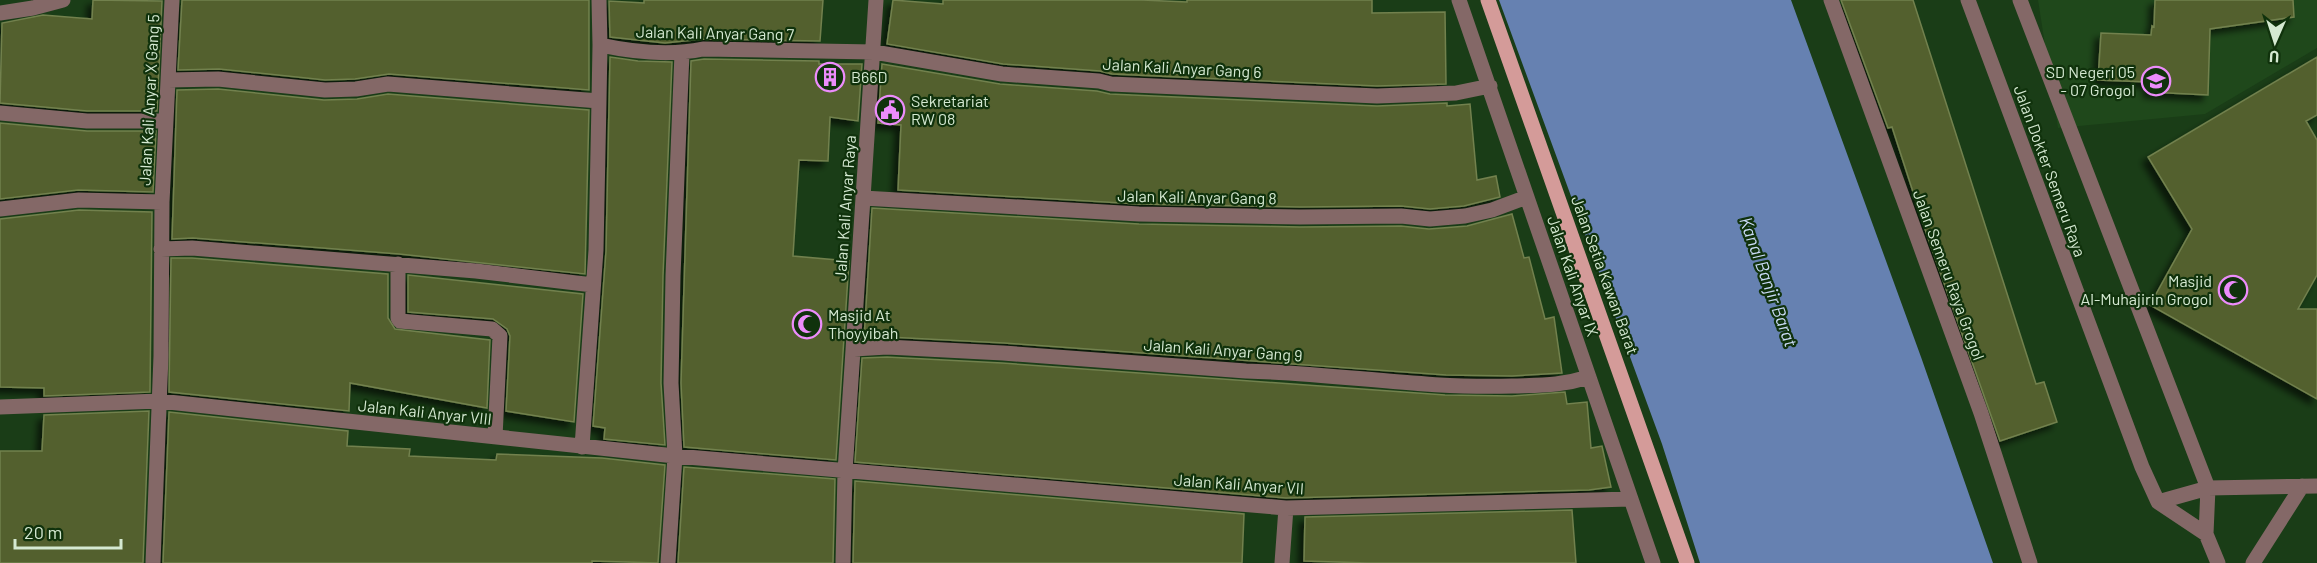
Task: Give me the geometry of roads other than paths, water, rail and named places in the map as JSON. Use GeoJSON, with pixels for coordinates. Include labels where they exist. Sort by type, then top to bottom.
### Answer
{"type":"FeatureCollection","features":[{"type":"Feature","properties":{"kind":"main road","name":"Jalan Setia Kawan Barat"},"geometry":{"type":"LineString","coordinates":[[1488,0],[1687,563]]}},
{"type":"Feature","properties":{"kind":"street"},"geometry":{"type":"LineString","coordinates":[[0,13],[63,0]]}},
{"type":"Feature","properties":{"kind":"street","name":"Jalan Kali Anyar X Gang 5"},"geometry":{"type":"LineString","coordinates":[[153,563],[159,401],[162,202],[172,0]]}},
{"type":"Feature","properties":{"kind":"street"},"geometry":{"type":"LineString","coordinates":[[582,447],[596,250],[599,0]]}},
{"type":"Feature","properties":{"kind":"street","name":"Jalan Kali Anyar Raya"},"geometry":{"type":"LineString","coordinates":[[843,563],[845,472],[876,0]]}},
{"type":"Feature","properties":{"kind":"street","name":"Jalan Kali Anyar IX"},"geometry":{"type":"LineString","coordinates":[[1459,0],[1653,563]]}},
{"type":"Feature","properties":{"kind":"street","name":"Jalan Semeru Raya Grogol"},"geometry":{"type":"LineString","coordinates":[[1831,0],[1980,413],[2030,563]]}},
{"type":"Feature","properties":{"kind":"street","name":"Jalan Dokter Semeru Raya"},"geometry":{"type":"LineString","coordinates":[[1968,0],[2142,467],[2158,502]]}},
{"type":"Feature","properties":{"kind":"street","name":"Jalan Dokter Semeru Raya"},"geometry":{"type":"LineString","coordinates":[[2022,0],[2208,488],[2206,534],[2218,563]]}},
{"type":"Feature","properties":{"kind":"street","name":"Jalan Kali Anyar Gang 7"},"geometry":{"type":"LineString","coordinates":[[600,45],[682,53],[703,49],[874,52]]}},
{"type":"Feature","properties":{"kind":"street","name":"Jalan Kali Anyar Gang 6"},"geometry":{"type":"LineString","coordinates":[[874,52],[1002,74],[1111,84],[1377,96],[1456,93],[1490,86]]}},
{"type":"Feature","properties":{"kind":"street"},"geometry":{"type":"LineString","coordinates":[[668,563],[675,456],[671,383],[682,53]]}},
{"type":"Feature","properties":{"kind":"street"},"geometry":{"type":"LineString","coordinates":[[168,80],[218,79],[325,90],[356,89],[388,84],[599,101]]}},
{"type":"Feature","properties":{"kind":"street"},"geometry":{"type":"LineString","coordinates":[[0,113],[87,121],[166,122]]}},
{"type":"Feature","properties":{"kind":"street","name":"Jalan Kali Anyar Gang 8"},"geometry":{"type":"LineString","coordinates":[[863,198],[1138,214],[1401,216],[1430,219],[1465,216],[1492,210],[1527,197]]}},
{"type":"Feature","properties":{"kind":"street","name":"Jalan Kali Anyar X Gang 5"},"geometry":{"type":"LineString","coordinates":[[0,209],[80,200],[162,202]]}},
{"type":"Feature","properties":{"kind":"street"},"geometry":{"type":"LineString","coordinates":[[161,249],[192,248],[398,264],[593,285]]}},
{"type":"Feature","properties":{"kind":"street"},"geometry":{"type":"LineString","coordinates":[[398,264],[398,318],[400,321],[492,329],[500,336],[495,437]]}},
{"type":"Feature","properties":{"kind":"street","name":"Jalan Kali Anyar Gang 9"},"geometry":{"type":"LineString","coordinates":[[854,349],[887,347],[1003,353],[1285,371],[1480,387],[1547,386],[1589,377]]}},
{"type":"Feature","properties":{"kind":"street","name":"Jalan Kali Anyar VIII"},"geometry":{"type":"LineString","coordinates":[[0,407],[159,401],[582,447],[845,472]]}},
{"type":"Feature","properties":{"kind":"street","name":"Jalan Kali Anyar VII"},"geometry":{"type":"LineString","coordinates":[[845,472],[1286,508],[1630,499]]}},
{"type":"Feature","properties":{"kind":"street"},"geometry":{"type":"LineString","coordinates":[[2158,502],[2208,488],[2310,486]]}},
{"type":"Feature","properties":{"kind":"street"},"geometry":{"type":"LineString","coordinates":[[2253,563],[2310,486]]}},
{"type":"Feature","properties":{"kind":"street"},"geometry":{"type":"LineString","coordinates":[[2158,502],[2206,534]]}},
{"type":"Feature","properties":{"kind":"street"},"geometry":{"type":"LineString","coordinates":[[1282,563],[1286,508]]}},
{"type":"Feature","properties":{"kind":"water","name":"Kanal Banjir Barat"},"geometry":{"type":"Polygon","coordinates":[[[1499,0],[1791,0],[1993,563],[1700,563],[1662,444],[1499,0]]]}},
{"type":"Feature","properties":{"kind":"place","name":"B66D"},"geometry":{"type":"Point","coordinates":[830,77]}},
{"type":"Feature","properties":{"kind":"place","name":"SD Negeri 05 - 07 Grogol"},"geometry":{"type":"Point","coordinates":[2156,81]}},
{"type":"Feature","properties":{"kind":"place","name":"Sekretariat RW 08"},"geometry":{"type":"Point","coordinates":[890,110]}},
{"type":"Feature","properties":{"kind":"place","name":"Masjid Al-Muhajirin Grogol"},"geometry":{"type":"Point","coordinates":[2233,290]}},
{"type":"Feature","properties":{"kind":"place","name":"Masjid At Thoyyibah"},"geometry":{"type":"Point","coordinates":[807,324]}}]}
